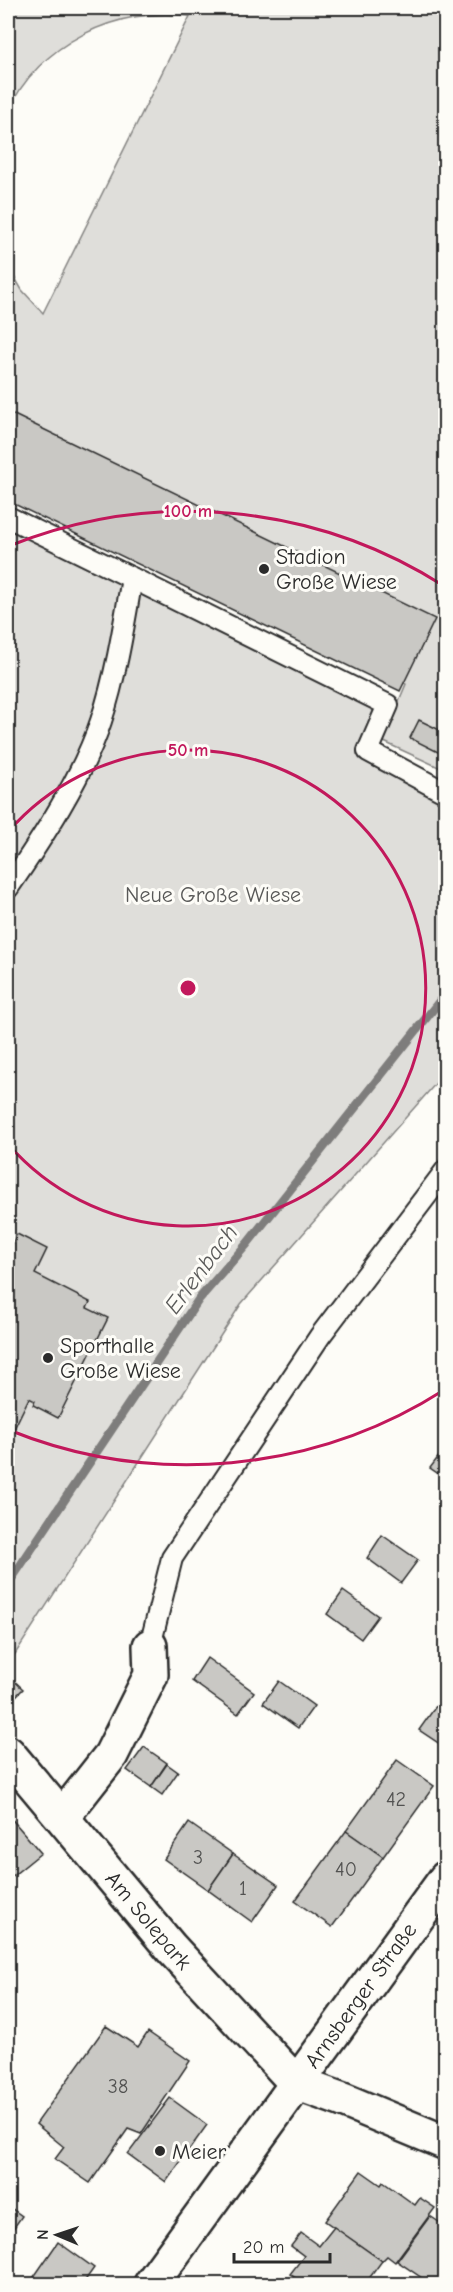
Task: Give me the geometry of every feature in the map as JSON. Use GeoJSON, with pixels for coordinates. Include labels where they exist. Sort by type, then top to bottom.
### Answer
{"type":"FeatureCollection","features":[{"type":"Feature","properties":{"kind":"street"},"geometry":{"type":"LineString","coordinates":[[63,1816],[111,1755],[151,1675],[150,1646]]}},
{"type":"Feature","properties":{"kind":"street","name":"Am Solepark"},"geometry":{"type":"LineString","coordinates":[[8,1752],[171,1948],[296,2083]]}},
{"type":"Feature","properties":{"kind":"street","name":"Arnsberger Straße"},"geometry":{"type":"LineString","coordinates":[[151,2284],[446,1878]]}},
{"type":"Feature","properties":{"kind":"street","name":"Arnsberger Straße"},"geometry":{"type":"LineString","coordinates":[[296,2083],[446,2143]]}},
{"type":"Feature","properties":{"kind":"lane"},"geometry":{"type":"LineString","coordinates":[[8,517],[388,705],[368,751],[446,793]]}},
{"type":"Feature","properties":{"kind":"lane"},"geometry":{"type":"LineString","coordinates":[[8,888],[76,780],[101,720],[121,641],[132,578]]}},
{"type":"Feature","properties":{"kind":"lane"},"geometry":{"type":"LineString","coordinates":[[150,1646],[172,1558],[320,1336],[446,1170]]}},
{"type":"Feature","properties":{"kind":"green space"},"geometry":{"type":"Polygon","coordinates":[[[8,8],[445,8],[445,770],[382,741],[406,684],[8,491],[8,266],[22,290],[43,313],[190,16],[163,14],[136,17],[83,34],[60,49],[39,67],[21,88],[8,112],[8,8]]]}},
{"type":"Feature","properties":{"kind":"green space","name":"Neue Große Wiese"},"geometry":{"type":"Polygon","coordinates":[[[8,521],[382,706],[362,753],[446,797],[445,1073],[241,1304],[8,1665],[8,521]]]}},
{"type":"Feature","properties":{"kind":"building","name":"Stadion Große Wiese"},"geometry":{"type":"Polygon","coordinates":[[[8,412],[435,619],[400,691],[8,501],[8,412]]]}},
{"type":"Feature","properties":{"kind":"building"},"geometry":{"type":"Polygon","coordinates":[[[419,720],[446,733],[446,756],[410,738],[419,720]]]}},
{"type":"Feature","properties":{"kind":"building","name":"Sporthalle Große Wiese"},"geometry":{"type":"Polygon","coordinates":[[[17,1234],[47,1249],[35,1274],[90,1302],[87,1308],[108,1318],[58,1418],[33,1405],[35,1401],[29,1398],[8,1441],[8,1252],[17,1234]]]}},
{"type":"Feature","properties":{"kind":"building"},"geometry":{"type":"Polygon","coordinates":[[[446,1447],[446,1479],[430,1468],[446,1447]]]}},
{"type":"Feature","properties":{"kind":"building"},"geometry":{"type":"Polygon","coordinates":[[[382,1535],[418,1560],[401,1583],[367,1558],[382,1535]]]}},
{"type":"Feature","properties":{"kind":"building"},"geometry":{"type":"Polygon","coordinates":[[[343,1591],[378,1616],[361,1639],[327,1614],[343,1591]]]}},
{"type":"Feature","properties":{"kind":"building"},"geometry":{"type":"Polygon","coordinates":[[[207,1658],[254,1692],[238,1714],[192,1681],[207,1658]]]}},
{"type":"Feature","properties":{"kind":"building"},"geometry":{"type":"Polygon","coordinates":[[[8,1675],[23,1689],[12,1700],[8,1696],[8,1675]]]}},
{"type":"Feature","properties":{"kind":"building"},"geometry":{"type":"Polygon","coordinates":[[[279,1681],[314,1706],[298,1728],[263,1703],[279,1681]]]}},
{"type":"Feature","properties":{"kind":"building"},"geometry":{"type":"Polygon","coordinates":[[[446,1692],[446,1748],[419,1730],[446,1692]]]}},
{"type":"Feature","properties":{"kind":"building"},"geometry":{"type":"Polygon","coordinates":[[[144,1747],[167,1763],[151,1787],[127,1770],[144,1747]]]}},
{"type":"Feature","properties":{"kind":"building"},"geometry":{"type":"Polygon","coordinates":[[[397,1760],[434,1786],[383,1857],[346,1831],[397,1760]]]}},
{"type":"Feature","properties":{"kind":"building"},"geometry":{"type":"Polygon","coordinates":[[[167,1764],[178,1772],[162,1795],[151,1787],[167,1764]]]}},
{"type":"Feature","properties":{"kind":"building"},"geometry":{"type":"Polygon","coordinates":[[[9,1816],[41,1853],[10,1878],[8,1874],[9,1816]]]}},
{"type":"Feature","properties":{"kind":"building"},"geometry":{"type":"Polygon","coordinates":[[[189,1823],[233,1854],[208,1890],[164,1859],[189,1823]]]}},
{"type":"Feature","properties":{"kind":"building"},"geometry":{"type":"Polygon","coordinates":[[[346,1831],[383,1857],[332,1927],[295,1901],[346,1831]]]}},
{"type":"Feature","properties":{"kind":"building"},"geometry":{"type":"Polygon","coordinates":[[[233,1854],[278,1885],[252,1922],[208,1890],[233,1854]]]}},
{"type":"Feature","properties":{"kind":"building"},"geometry":{"type":"Polygon","coordinates":[[[106,2026],[138,2047],[148,2032],[190,2061],[141,2134],[128,2129],[90,2183],[55,2159],[64,2147],[36,2124],[106,2026]]]}},
{"type":"Feature","properties":{"kind":"building"},"geometry":{"type":"Polygon","coordinates":[[[170,2098],[207,2125],[166,2182],[128,2154],[170,2098]]]}},
{"type":"Feature","properties":{"kind":"building"},"geometry":{"type":"Polygon","coordinates":[[[361,2171],[381,2185],[383,2182],[415,2205],[420,2198],[435,2208],[395,2262],[387,2256],[382,2261],[325,2221],[361,2171]]]}},
{"type":"Feature","properties":{"kind":"building"},"geometry":{"type":"Polygon","coordinates":[[[8,2206],[22,2216],[8,2236],[8,2206]]]}},
{"type":"Feature","properties":{"kind":"building"},"geometry":{"type":"Polygon","coordinates":[[[430,2216],[442,2224],[446,2218],[446,2284],[435,2280],[431,2284],[397,2261],[430,2216]]]}},
{"type":"Feature","properties":{"kind":"building"},"geometry":{"type":"Polygon","coordinates":[[[334,2227],[382,2261],[365,2284],[304,2284],[290,2274],[304,2256],[291,2246],[301,2233],[319,2246],[334,2227]]]}},
{"type":"Feature","properties":{"kind":"building"},"geometry":{"type":"Polygon","coordinates":[[[58,2242],[94,2268],[84,2282],[87,2284],[29,2284],[58,2242]]]}},
{"type":"Feature","properties":{"kind":"waterway","name":"Erlenbach"},"geometry":{"type":"LineString","coordinates":[[8,1584],[199,1299],[247,1244],[446,993]]}},
{"type":"Feature","properties":{"kind":"place","name":"Stadion Große Wiese"},"geometry":{"type":"Point","coordinates":[264,569]}},
{"type":"Feature","properties":{"kind":"place","name":"Sporthalle Große Wiese"},"geometry":{"type":"Point","coordinates":[48,1358]}},
{"type":"Feature","properties":{"kind":"place","name":"Meier"},"geometry":{"type":"Point","coordinates":[160,2151]}}]}
